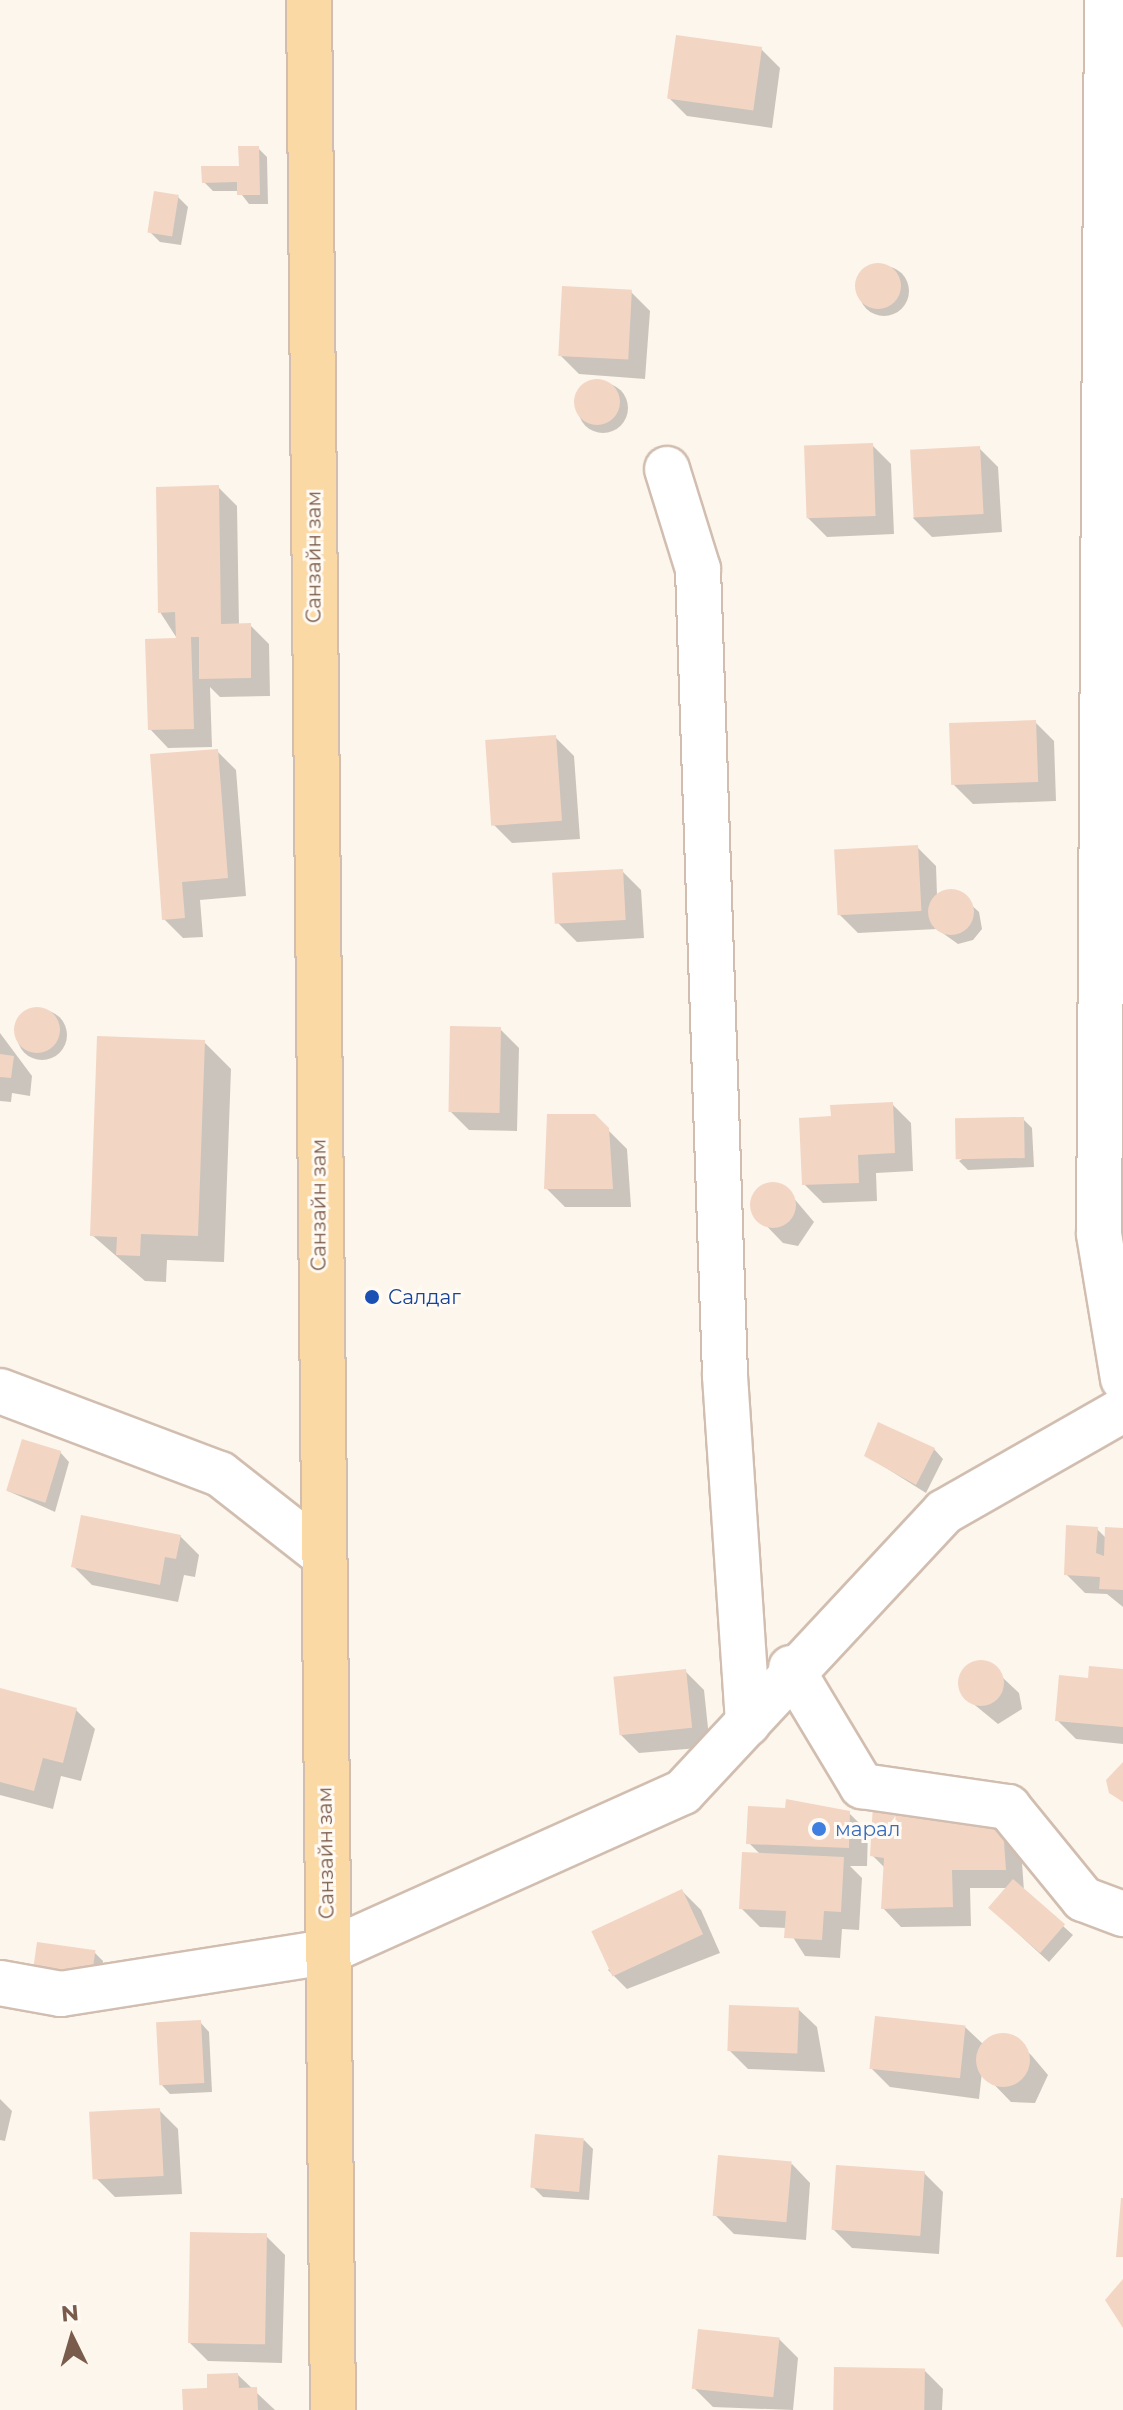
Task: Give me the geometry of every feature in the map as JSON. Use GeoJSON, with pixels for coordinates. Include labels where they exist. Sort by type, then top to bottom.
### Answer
{"type":"FeatureCollection","features":[{"type":"Feature","properties":{"kind":"main road","name":"Санзайн зам"},"geometry":{"type":"LineString","coordinates":[[309,0],[322,1554],[333,2410]]}},
{"type":"Feature","properties":{"kind":"street"},"geometry":{"type":"LineString","coordinates":[[1107,0],[1114,495],[1099,1234],[1123,1379]]}},
{"type":"Feature","properties":{"kind":"street"},"geometry":{"type":"LineString","coordinates":[[667,469],[698,569],[725,1376],[748,1723]]}},
{"type":"Feature","properties":{"kind":"street"},"geometry":{"type":"LineString","coordinates":[[0,1391],[220,1474],[322,1554]]}},
{"type":"Feature","properties":{"kind":"street"},"geometry":{"type":"LineString","coordinates":[[0,1983],[61,1994],[327,1952],[683,1792],[748,1723],[791,1668],[944,1512],[1123,1410]]}},
{"type":"Feature","properties":{"kind":"street"},"geometry":{"type":"LineString","coordinates":[[791,1668],[862,1786],[1008,1807],[1083,1899],[1123,1914]]}},
{"type":"Feature","properties":{"kind":"building"},"geometry":{"type":"Polygon","coordinates":[[[676,35],[762,47],[753,110],[667,98],[676,35]]]}},
{"type":"Feature","properties":{"kind":"building"},"geometry":{"type":"Polygon","coordinates":[[[238,146],[259,146],[260,195],[237,195],[237,182],[202,183],[201,166],[239,166],[238,146]]]}},
{"type":"Feature","properties":{"kind":"building"},"geometry":{"type":"Polygon","coordinates":[[[154,191],[179,195],[172,236],[147,232],[154,191]]]}},
{"type":"Feature","properties":{"kind":"building"},"geometry":{"type":"Polygon","coordinates":[[[878,263],[894,270],[901,286],[894,302],[878,309],[862,302],[855,286],[862,270],[878,263]]]}},
{"type":"Feature","properties":{"kind":"building"},"geometry":{"type":"Polygon","coordinates":[[[562,286],[632,290],[628,360],[558,356],[562,286]]]}},
{"type":"Feature","properties":{"kind":"building"},"geometry":{"type":"Polygon","coordinates":[[[597,379],[613,386],[620,402],[613,418],[597,425],[581,418],[574,402],[581,386],[597,379]]]}},
{"type":"Feature","properties":{"kind":"building"},"geometry":{"type":"Polygon","coordinates":[[[873,443],[876,516],[807,518],[804,445],[873,443]]]}},
{"type":"Feature","properties":{"kind":"building"},"geometry":{"type":"Polygon","coordinates":[[[980,446],[984,514],[914,518],[910,450],[980,446]]]}},
{"type":"Feature","properties":{"kind":"building"},"geometry":{"type":"Polygon","coordinates":[[[219,485],[221,624],[251,623],[251,678],[199,679],[199,637],[191,637],[194,729],[148,730],[145,639],[176,638],[175,612],[158,613],[156,487],[219,485]]]}},
{"type":"Feature","properties":{"kind":"building"},"geometry":{"type":"Polygon","coordinates":[[[1036,720],[1038,782],[951,785],[949,723],[1036,720]]]}},
{"type":"Feature","properties":{"kind":"building"},"geometry":{"type":"Polygon","coordinates":[[[556,735],[562,821],[491,826],[485,740],[556,735]]]}},
{"type":"Feature","properties":{"kind":"building"},"geometry":{"type":"Polygon","coordinates":[[[218,749],[228,878],[182,882],[185,918],[162,920],[150,754],[218,749]]]}},
{"type":"Feature","properties":{"kind":"building"},"geometry":{"type":"Polygon","coordinates":[[[918,845],[921,911],[838,915],[834,849],[918,845]]]}},
{"type":"Feature","properties":{"kind":"building"},"geometry":{"type":"Polygon","coordinates":[[[623,869],[626,920],[555,924],[552,873],[623,869]]]}},
{"type":"Feature","properties":{"kind":"building"},"geometry":{"type":"Polygon","coordinates":[[[951,889],[967,896],[974,912],[967,928],[951,935],[935,928],[928,912],[935,896],[951,889]]]}},
{"type":"Feature","properties":{"kind":"building"},"geometry":{"type":"Polygon","coordinates":[[[37,1007],[53,1014],[60,1030],[53,1046],[37,1053],[21,1046],[14,1030],[21,1014],[37,1007]]]}},
{"type":"Feature","properties":{"kind":"building"},"geometry":{"type":"Polygon","coordinates":[[[450,1026],[501,1027],[499,1113],[448,1112],[450,1026]]]}},
{"type":"Feature","properties":{"kind":"building"},"geometry":{"type":"Polygon","coordinates":[[[97,1036],[205,1040],[198,1236],[141,1234],[140,1256],[116,1255],[117,1237],[90,1236],[97,1036]]]}},
{"type":"Feature","properties":{"kind":"building"},"geometry":{"type":"Polygon","coordinates":[[[0,1054],[14,1056],[11,1078],[0,1077],[0,1054]]]}},
{"type":"Feature","properties":{"kind":"building"},"geometry":{"type":"Polygon","coordinates":[[[893,1102],[895,1153],[858,1155],[859,1183],[802,1185],[799,1118],[831,1116],[830,1105],[893,1102]]]}},
{"type":"Feature","properties":{"kind":"building"},"geometry":{"type":"Polygon","coordinates":[[[547,1114],[595,1114],[609,1128],[613,1189],[544,1189],[547,1114]]]}},
{"type":"Feature","properties":{"kind":"building"},"geometry":{"type":"Polygon","coordinates":[[[1024,1117],[1025,1158],[956,1159],[955,1118],[1024,1117]]]}},
{"type":"Feature","properties":{"kind":"building"},"geometry":{"type":"Polygon","coordinates":[[[773,1182],[789,1189],[796,1205],[789,1221],[773,1228],[757,1221],[750,1205],[757,1189],[773,1182]]]}},
{"type":"Feature","properties":{"kind":"building"},"geometry":{"type":"Polygon","coordinates":[[[878,1422],[935,1448],[916,1485],[864,1456],[878,1422]]]}},
{"type":"Feature","properties":{"kind":"building"},"geometry":{"type":"Polygon","coordinates":[[[22,1439],[61,1451],[45,1503],[6,1491],[22,1439]]]}},
{"type":"Feature","properties":{"kind":"building"},"geometry":{"type":"Polygon","coordinates":[[[81,1515],[181,1535],[176,1559],[165,1557],[160,1585],[71,1567],[81,1515]]]}},
{"type":"Feature","properties":{"kind":"building"},"geometry":{"type":"Polygon","coordinates":[[[1066,1525],[1098,1527],[1096,1553],[1104,1556],[1105,1527],[1123,1528],[1123,1590],[1099,1589],[1100,1577],[1064,1575],[1066,1525]]]}},
{"type":"Feature","properties":{"kind":"building"},"geometry":{"type":"Polygon","coordinates":[[[981,1660],[997,1667],[1004,1683],[997,1699],[981,1706],[965,1699],[958,1683],[965,1667],[981,1660]]]}},
{"type":"Feature","properties":{"kind":"building"},"geometry":{"type":"Polygon","coordinates":[[[1089,1666],[1123,1669],[1123,1727],[1055,1721],[1059,1675],[1088,1678],[1089,1666]]]}},
{"type":"Feature","properties":{"kind":"building"},"geometry":{"type":"Polygon","coordinates":[[[686,1669],[692,1728],[620,1735],[613,1677],[686,1669]]]}},
{"type":"Feature","properties":{"kind":"building"},"geometry":{"type":"Polygon","coordinates":[[[0,1688],[77,1708],[63,1763],[43,1758],[34,1791],[0,1782],[0,1688]]]}},
{"type":"Feature","properties":{"kind":"building"},"geometry":{"type":"Polygon","coordinates":[[[1123,1762],[1123,1802],[1109,1793],[1106,1780],[1123,1762]]]}},
{"type":"Feature","properties":{"kind":"building"},"geometry":{"type":"Polygon","coordinates":[[[786,1799],[850,1811],[849,1848],[746,1844],[748,1806],[785,1808],[786,1799]]]}},
{"type":"Feature","properties":{"kind":"building"},"geometry":{"type":"Polygon","coordinates":[[[873,1804],[1002,1813],[1006,1870],[952,1870],[953,1907],[881,1909],[884,1858],[870,1856],[873,1804]]]}},
{"type":"Feature","properties":{"kind":"building"},"geometry":{"type":"Polygon","coordinates":[[[742,1852],[844,1857],[841,1912],[824,1911],[822,1940],[784,1938],[786,1911],[739,1909],[742,1852]]]}},
{"type":"Feature","properties":{"kind":"building"},"geometry":{"type":"Polygon","coordinates":[[[1013,1879],[1065,1924],[1040,1953],[988,1908],[1013,1879]]]}},
{"type":"Feature","properties":{"kind":"building"},"geometry":{"type":"Polygon","coordinates":[[[682,1889],[703,1934],[613,1977],[591,1931],[682,1889]]]}},
{"type":"Feature","properties":{"kind":"building"},"geometry":{"type":"Polygon","coordinates":[[[37,1942],[95,1950],[92,1974],[34,1966],[37,1942]]]}},
{"type":"Feature","properties":{"kind":"building"},"geometry":{"type":"Polygon","coordinates":[[[729,2005],[799,2007],[797,2053],[727,2051],[729,2005]]]}},
{"type":"Feature","properties":{"kind":"building"},"geometry":{"type":"Polygon","coordinates":[[[875,2016],[966,2026],[960,2078],[869,2069],[875,2016]]]}},
{"type":"Feature","properties":{"kind":"building"},"geometry":{"type":"Polygon","coordinates":[[[201,2020],[204,2083],[159,2085],[156,2022],[201,2020]]]}},
{"type":"Feature","properties":{"kind":"building"},"geometry":{"type":"Polygon","coordinates":[[[1003,2033],[1022,2041],[1030,2060],[1022,2079],[1003,2087],[984,2079],[976,2060],[984,2041],[1003,2033]]]}},
{"type":"Feature","properties":{"kind":"building"},"geometry":{"type":"Polygon","coordinates":[[[160,2108],[164,2176],[93,2180],[89,2112],[160,2108]]]}},
{"type":"Feature","properties":{"kind":"building"},"geometry":{"type":"Polygon","coordinates":[[[535,2134],[584,2138],[579,2192],[530,2188],[535,2134]]]}},
{"type":"Feature","properties":{"kind":"building"},"geometry":{"type":"Polygon","coordinates":[[[718,2155],[792,2161],[786,2222],[713,2216],[718,2155]]]}},
{"type":"Feature","properties":{"kind":"building"},"geometry":{"type":"Polygon","coordinates":[[[836,2165],[925,2171],[920,2236],[831,2230],[836,2165]]]}},
{"type":"Feature","properties":{"kind":"building"},"geometry":{"type":"Polygon","coordinates":[[[1121,2198],[1123,2257],[1116,2257],[1121,2198]]]}},
{"type":"Feature","properties":{"kind":"building"},"geometry":{"type":"Polygon","coordinates":[[[190,2232],[267,2233],[265,2344],[188,2343],[190,2232]]]}},
{"type":"Feature","properties":{"kind":"building"},"geometry":{"type":"Polygon","coordinates":[[[1123,2279],[1123,2328],[1105,2300],[1123,2279]]]}},
{"type":"Feature","properties":{"kind":"building"},"geometry":{"type":"Polygon","coordinates":[[[698,2329],[780,2338],[773,2397],[692,2389],[698,2329]]]}},
{"type":"Feature","properties":{"kind":"building"},"geometry":{"type":"Polygon","coordinates":[[[834,2367],[925,2369],[924,2410],[833,2410],[834,2367]]]}},
{"type":"Feature","properties":{"kind":"building"},"geometry":{"type":"Polygon","coordinates":[[[238,2373],[239,2388],[257,2387],[258,2410],[183,2410],[182,2389],[207,2388],[207,2374],[238,2373]]]}},
{"type":"Feature","properties":{"kind":"place","name":"Салдаг"},"geometry":{"type":"Point","coordinates":[372,1297]}},
{"type":"Feature","properties":{"kind":"place","name":"марал"},"geometry":{"type":"Point","coordinates":[819,1829]}}]}
